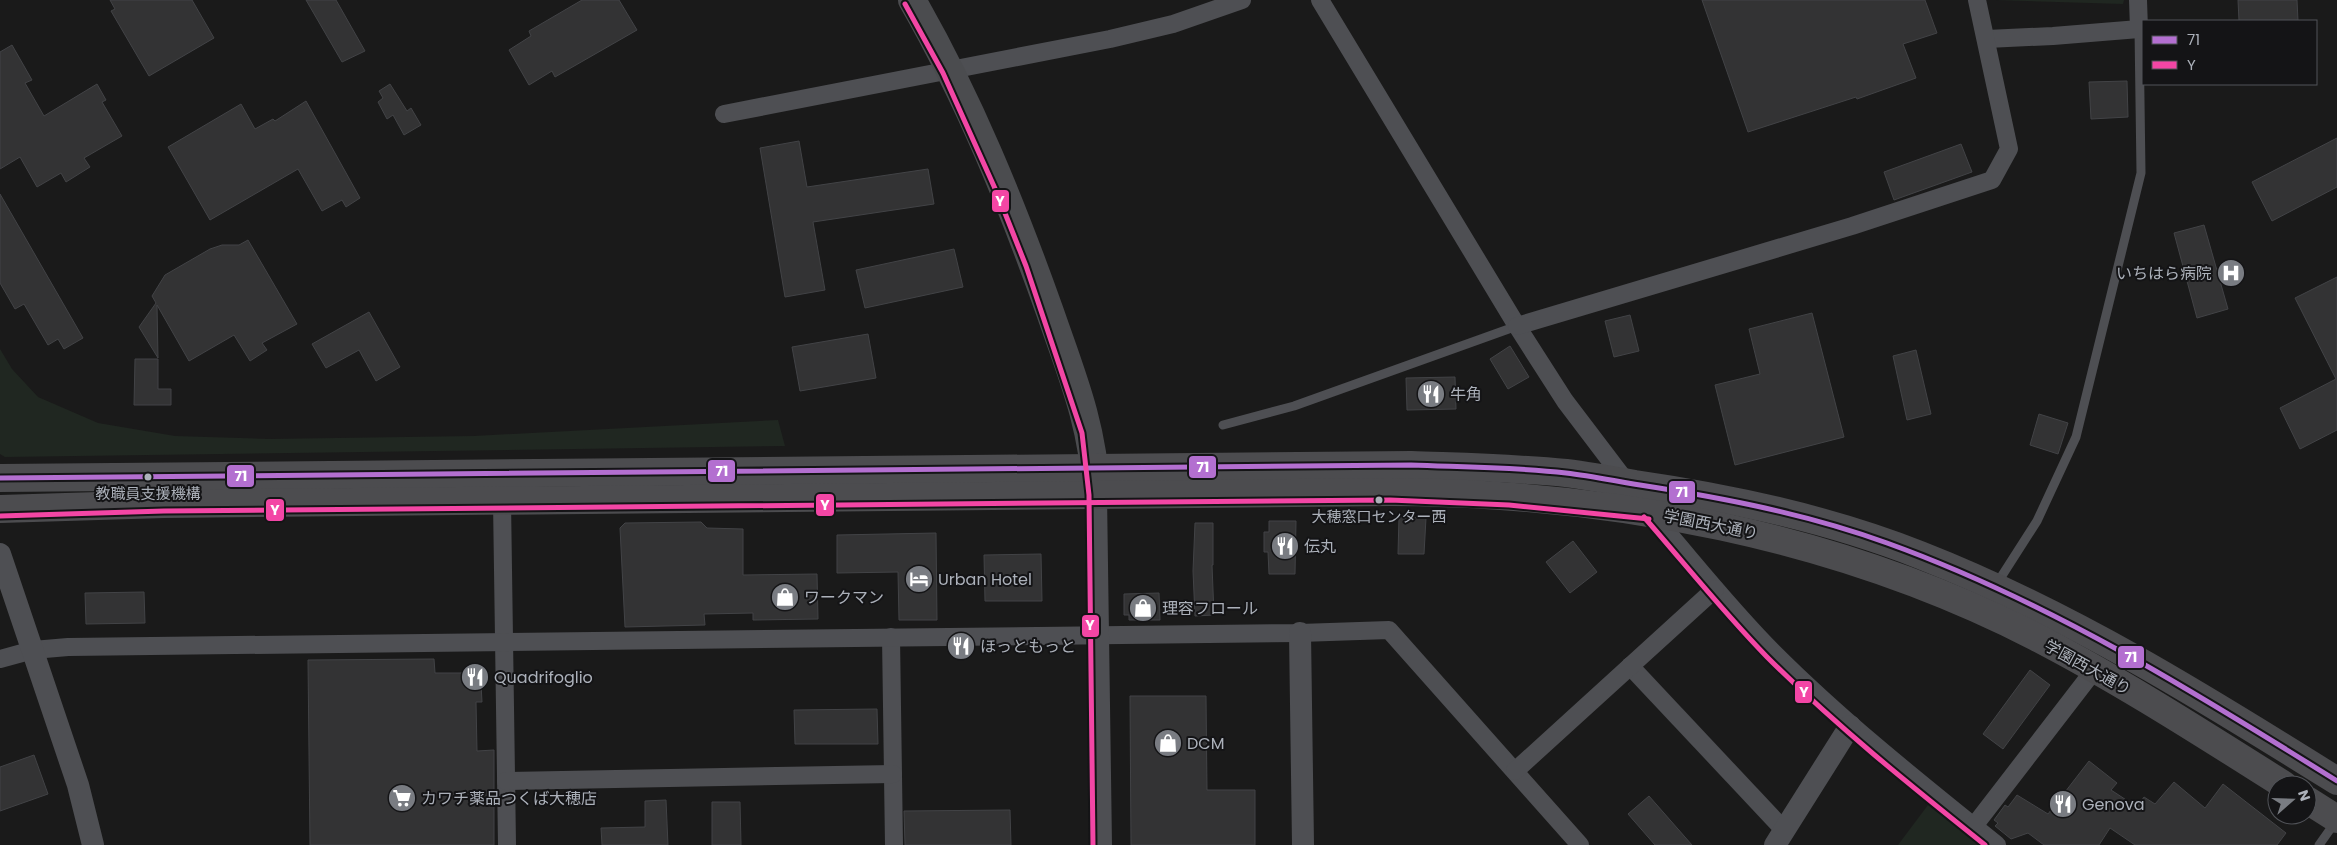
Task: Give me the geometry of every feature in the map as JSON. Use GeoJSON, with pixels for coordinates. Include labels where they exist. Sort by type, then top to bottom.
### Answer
{"type":"FeatureCollection","features":[{"type":"Feature","properties":{"kind":"highway","name":"学園西大通り"},"geometry":{"type":"LineString","coordinates":[[0,478],[1412,465],[1551,472],[1710,495],[1834,526],[1920,555],[1994,587],[2113,647],[2226,712],[2337,781]]}},
{"type":"Feature","properties":{"kind":"highway","name":"学園西大通り"},"geometry":{"type":"LineString","coordinates":[[0,509],[164,504],[1420,492],[1510,498],[1650,512],[1719,524],[1778,538],[1938,592],[2035,636],[2095,669],[2268,775]]}},
{"type":"Feature","properties":{"kind":"highway"},"geometry":{"type":"LineString","coordinates":[[2317,806],[2337,819]]}},
{"type":"Feature","properties":{"kind":"main road"},"geometry":{"type":"LineString","coordinates":[[912,0],[950,70],[976,124],[1033,263],[1081,402],[1089,431],[1096,495]]}},
{"type":"Feature","properties":{"kind":"street"},"geometry":{"type":"LineString","coordinates":[[724,114],[1119,37],[1172,24],[1242,0]]}},
{"type":"Feature","properties":{"kind":"street"},"geometry":{"type":"LineString","coordinates":[[1320,0],[1517,326],[1565,401],[1626,483],[1772,652],[1850,726],[1997,845]]}},
{"type":"Feature","properties":{"kind":"street"},"geometry":{"type":"LineString","coordinates":[[1517,326],[1843,229],[1992,180],[2009,149],[1977,0]]}},
{"type":"Feature","properties":{"kind":"street"},"geometry":{"type":"LineString","coordinates":[[1986,38],[2053,36],[2139,29],[2138,0]]}},
{"type":"Feature","properties":{"kind":"street"},"geometry":{"type":"LineString","coordinates":[[1096,495],[1101,845]]}},
{"type":"Feature","properties":{"kind":"street"},"geometry":{"type":"LineString","coordinates":[[502,501],[507,845]]}},
{"type":"Feature","properties":{"kind":"street"},"geometry":{"type":"LineString","coordinates":[[0,554],[78,785],[93,845]]}},
{"type":"Feature","properties":{"kind":"street"},"geometry":{"type":"LineString","coordinates":[[1515,771],[1715,588]]}},
{"type":"Feature","properties":{"kind":"street"},"geometry":{"type":"LineString","coordinates":[[0,659],[33,650],[68,648],[1300,633],[1389,630],[1580,845]]}},
{"type":"Feature","properties":{"kind":"street"},"geometry":{"type":"LineString","coordinates":[[1300,633],[1304,845]]}},
{"type":"Feature","properties":{"kind":"street"},"geometry":{"type":"LineString","coordinates":[[892,637],[894,845]]}},
{"type":"Feature","properties":{"kind":"street"},"geometry":{"type":"LineString","coordinates":[[1630,666],[1780,838],[1850,726]]}},
{"type":"Feature","properties":{"kind":"street"},"geometry":{"type":"LineString","coordinates":[[1974,826],[2095,669]]}},
{"type":"Feature","properties":{"kind":"street"},"geometry":{"type":"LineString","coordinates":[[506,781],[893,774]]}},
{"type":"Feature","properties":{"kind":"lane"},"geometry":{"type":"LineString","coordinates":[[1994,587],[2037,521],[2076,437],[2141,173],[2139,29]]}},
{"type":"Feature","properties":{"kind":"lane"},"geometry":{"type":"LineString","coordinates":[[1223,425],[1294,406],[1517,326]]}},
{"type":"Feature","properties":{"kind":"lane"},"geometry":{"type":"LineString","coordinates":[[2318,845],[2337,819]]}},
{"type":"Feature","properties":{"kind":"shaded area"},"geometry":{"type":"Polygon","coordinates":[[[1996,0],[2124,0],[2123,4],[1996,0]]]}},
{"type":"Feature","properties":{"kind":"shaded area"},"geometry":{"type":"Polygon","coordinates":[[[0,349],[12,369],[38,397],[98,423],[175,436],[269,439],[474,436],[778,420],[785,446],[5,457],[0,454],[0,349]]]}},
{"type":"Feature","properties":{"kind":"shaded area"},"geometry":{"type":"Polygon","coordinates":[[[1928,805],[1980,845],[1898,845],[1928,805]]]}},
{"type":"Feature","properties":{"kind":"building"},"geometry":{"type":"Polygon","coordinates":[[[110,0],[192,0],[214,38],[149,76],[111,11],[115,9],[110,0]]]}},
{"type":"Feature","properties":{"kind":"building"},"geometry":{"type":"Polygon","coordinates":[[[306,0],[336,0],[365,51],[342,62],[306,0]]]}},
{"type":"Feature","properties":{"kind":"building"},"geometry":{"type":"Polygon","coordinates":[[[582,0],[619,0],[637,30],[555,77],[552,71],[529,85],[509,50],[531,36],[529,31],[582,0]]]}},
{"type":"Feature","properties":{"kind":"building"},"geometry":{"type":"Polygon","coordinates":[[[1702,0],[1925,0],[1937,33],[1903,44],[1916,78],[1857,99],[1856,97],[1748,132],[1702,0]]]}},
{"type":"Feature","properties":{"kind":"building"},"geometry":{"type":"Polygon","coordinates":[[[2238,0],[2297,0],[2298,20],[2239,20],[2238,0]]]}},
{"type":"Feature","properties":{"kind":"building"},"geometry":{"type":"Polygon","coordinates":[[[12,45],[32,80],[25,83],[44,116],[97,84],[106,100],[102,102],[122,136],[84,158],[90,167],[66,182],[61,173],[37,187],[20,157],[0,169],[0,52],[12,45]]]}},
{"type":"Feature","properties":{"kind":"building"},"geometry":{"type":"Polygon","coordinates":[[[2127,81],[2128,117],[2091,119],[2089,82],[2127,81]]]}},
{"type":"Feature","properties":{"kind":"building"},"geometry":{"type":"Polygon","coordinates":[[[390,84],[407,111],[411,108],[421,125],[404,135],[393,115],[387,119],[378,102],[383,98],[379,91],[390,84]]]}},
{"type":"Feature","properties":{"kind":"building"},"geometry":{"type":"Polygon","coordinates":[[[306,101],[360,198],[346,207],[342,200],[322,211],[298,169],[210,220],[168,147],[241,104],[255,129],[273,119],[275,121],[306,101]]]}},
{"type":"Feature","properties":{"kind":"building"},"geometry":{"type":"Polygon","coordinates":[[[2337,138],[2337,187],[2272,221],[2252,182],[2337,138]]]}},
{"type":"Feature","properties":{"kind":"building"},"geometry":{"type":"Polygon","coordinates":[[[799,141],[807,187],[928,169],[934,204],[813,222],[825,290],[785,297],[760,148],[799,141]]]}},
{"type":"Feature","properties":{"kind":"building"},"geometry":{"type":"Polygon","coordinates":[[[1961,144],[1972,172],[1894,200],[1884,172],[1961,144]]]}},
{"type":"Feature","properties":{"kind":"building"},"geometry":{"type":"Polygon","coordinates":[[[0,194],[83,338],[64,349],[58,339],[48,345],[24,304],[15,309],[0,283],[0,194]]]}},
{"type":"Feature","properties":{"kind":"building"},"geometry":{"type":"Polygon","coordinates":[[[2204,225],[2228,309],[2197,318],[2174,233],[2204,225]]]}},
{"type":"Feature","properties":{"kind":"building"},"geometry":{"type":"Polygon","coordinates":[[[248,240],[297,324],[262,343],[267,350],[250,361],[234,335],[189,361],[157,305],[158,358],[139,327],[156,303],[152,296],[165,275],[210,249],[222,245],[239,245],[248,240]]]}},
{"type":"Feature","properties":{"kind":"building"},"geometry":{"type":"Polygon","coordinates":[[[954,249],[963,287],[865,308],[856,270],[954,249]]]}},
{"type":"Feature","properties":{"kind":"building"},"geometry":{"type":"Polygon","coordinates":[[[2337,277],[2337,430],[2300,449],[2280,408],[2336,379],[2295,298],[2337,277]]]}},
{"type":"Feature","properties":{"kind":"building"},"geometry":{"type":"Polygon","coordinates":[[[369,312],[400,367],[376,381],[359,350],[326,368],[312,344],[369,312]]]}},
{"type":"Feature","properties":{"kind":"building"},"geometry":{"type":"Polygon","coordinates":[[[1812,313],[1844,437],[1735,465],[1715,385],[1760,374],[1749,329],[1812,313]]]}},
{"type":"Feature","properties":{"kind":"building"},"geometry":{"type":"Polygon","coordinates":[[[1630,315],[1639,351],[1614,357],[1605,321],[1630,315]]]}},
{"type":"Feature","properties":{"kind":"building"},"geometry":{"type":"Polygon","coordinates":[[[868,334],[876,378],[800,391],[792,347],[868,334]]]}},
{"type":"Feature","properties":{"kind":"building"},"geometry":{"type":"Polygon","coordinates":[[[1510,346],[1529,377],[1508,389],[1490,359],[1510,346]]]}},
{"type":"Feature","properties":{"kind":"building"},"geometry":{"type":"Polygon","coordinates":[[[1916,350],[1931,414],[1907,420],[1893,356],[1916,350]]]}},
{"type":"Feature","properties":{"kind":"building"},"geometry":{"type":"Polygon","coordinates":[[[135,359],[158,359],[158,389],[171,389],[171,405],[134,405],[135,359]]]}},
{"type":"Feature","properties":{"kind":"building","name":"牛角"},"geometry":{"type":"Polygon","coordinates":[[[1455,377],[1456,409],[1407,410],[1406,378],[1455,377]]]}},
{"type":"Feature","properties":{"kind":"building"},"geometry":{"type":"Polygon","coordinates":[[[2039,414],[2068,423],[2058,454],[2030,445],[2039,414]]]}},
{"type":"Feature","properties":{"kind":"building"},"geometry":{"type":"Polygon","coordinates":[[[1399,517],[1426,518],[1424,554],[1398,554],[1399,517]]]}},
{"type":"Feature","properties":{"kind":"building"},"geometry":{"type":"Polygon","coordinates":[[[1269,521],[1296,521],[1295,574],[1269,574],[1268,552],[1264,552],[1264,532],[1269,532],[1269,521]]]}},
{"type":"Feature","properties":{"kind":"building"},"geometry":{"type":"Polygon","coordinates":[[[701,522],[707,528],[743,529],[743,575],[817,574],[818,619],[753,620],[753,613],[704,614],[705,625],[625,627],[620,528],[625,523],[701,522]]]}},
{"type":"Feature","properties":{"kind":"building"},"geometry":{"type":"Polygon","coordinates":[[[1195,523],[1213,523],[1214,615],[1195,616],[1193,571],[1195,523]]]}},
{"type":"Feature","properties":{"kind":"building","name":"Urban Hotel"},"geometry":{"type":"Polygon","coordinates":[[[936,533],[937,620],[899,620],[898,572],[837,573],[837,535],[936,533]]]}},
{"type":"Feature","properties":{"kind":"building"},"geometry":{"type":"Polygon","coordinates":[[[1573,541],[1597,572],[1570,593],[1546,562],[1573,541]]]}},
{"type":"Feature","properties":{"kind":"building"},"geometry":{"type":"Polygon","coordinates":[[[1041,554],[1042,601],[985,601],[984,555],[1041,554]]]}},
{"type":"Feature","properties":{"kind":"building"},"geometry":{"type":"Polygon","coordinates":[[[144,592],[145,623],[86,624],[85,593],[144,592]]]}},
{"type":"Feature","properties":{"kind":"building"},"geometry":{"type":"Polygon","coordinates":[[[1159,593],[1160,620],[1129,620],[1129,615],[1124,615],[1124,594],[1159,593]]]}},
{"type":"Feature","properties":{"kind":"building","name":"カワチ薬品つくば大穂店"},"geometry":{"type":"Polygon","coordinates":[[[434,659],[435,673],[463,673],[463,685],[481,684],[482,702],[476,702],[477,751],[494,750],[494,845],[310,845],[308,660],[434,659]]]}},
{"type":"Feature","properties":{"kind":"building"},"geometry":{"type":"Polygon","coordinates":[[[2030,670],[2050,685],[2003,749],[1983,734],[2030,670]]]}},
{"type":"Feature","properties":{"kind":"building","name":"DCM"},"geometry":{"type":"Polygon","coordinates":[[[1130,696],[1206,696],[1207,790],[1255,790],[1255,845],[1131,845],[1130,696]]]}},
{"type":"Feature","properties":{"kind":"building"},"geometry":{"type":"Polygon","coordinates":[[[877,709],[878,744],[795,744],[794,710],[877,709]]]}},
{"type":"Feature","properties":{"kind":"building"},"geometry":{"type":"Polygon","coordinates":[[[34,755],[48,794],[0,811],[0,767],[34,755]]]}},
{"type":"Feature","properties":{"kind":"building"},"geometry":{"type":"Polygon","coordinates":[[[2089,761],[2117,783],[2111,790],[2137,807],[2144,797],[2155,804],[2174,782],[2205,808],[2223,784],[2267,818],[2267,825],[2276,825],[2286,833],[2277,845],[2135,845],[2110,828],[2099,845],[2044,845],[2028,833],[2011,839],[1995,826],[1998,823],[1994,820],[2005,805],[2008,807],[2017,795],[2048,814],[2089,761]]]}},
{"type":"Feature","properties":{"kind":"building"},"geometry":{"type":"Polygon","coordinates":[[[1649,796],[1692,845],[1655,845],[1628,814],[1649,796]]]}},
{"type":"Feature","properties":{"kind":"building"},"geometry":{"type":"Polygon","coordinates":[[[666,800],[668,845],[602,845],[601,828],[645,827],[645,801],[666,800]]]}},
{"type":"Feature","properties":{"kind":"building"},"geometry":{"type":"Polygon","coordinates":[[[712,802],[740,802],[741,845],[712,845],[712,802]]]}},
{"type":"Feature","properties":{"kind":"building"},"geometry":{"type":"Polygon","coordinates":[[[1010,810],[1011,845],[905,845],[904,811],[1010,810]]]}},
{"type":"Feature","properties":{"kind":"transit line","name":"Y"},"geometry":{"type":"LineString","coordinates":[[905,4],[943,73],[997,193],[1026,266],[1082,433],[1089,495],[1093,845]]}},
{"type":"Feature","properties":{"kind":"transit line","name":"71"},"geometry":{"type":"LineString","coordinates":[[0,478],[1411,465],[1508,468],[1566,473],[1703,495],[1796,515],[1887,543],[1947,566],[2005,592],[2118,650],[2174,681],[2337,781]]}},
{"type":"Feature","properties":{"kind":"transit line","name":"Y"},"geometry":{"type":"LineString","coordinates":[[0,516],[164,511],[1390,500],[1509,505],[1649,519]]}},
{"type":"Feature","properties":{"kind":"transit line","name":"Y"},"geometry":{"type":"LineString","coordinates":[[1644,517],[1704,588],[1767,657],[1819,707],[1873,754],[1985,845]]}},
{"type":"Feature","properties":{"kind":"place","name":"いちはら病院"},"geometry":{"type":"Point","coordinates":[2231,273]}},
{"type":"Feature","properties":{"kind":"place","name":"牛角"},"geometry":{"type":"Point","coordinates":[1431,394]}},
{"type":"Feature","properties":{"kind":"place","name":"教職員支援機構"},"geometry":{"type":"Point","coordinates":[148,477]}},
{"type":"Feature","properties":{"kind":"place","name":"大穂窓口センター西"},"geometry":{"type":"Point","coordinates":[1379,500]}},
{"type":"Feature","properties":{"kind":"place","name":"伝丸"},"geometry":{"type":"Point","coordinates":[1285,546]}},
{"type":"Feature","properties":{"kind":"place","name":"Urban Hotel"},"geometry":{"type":"Point","coordinates":[919,579]}},
{"type":"Feature","properties":{"kind":"place","name":"ワークマン"},"geometry":{"type":"Point","coordinates":[785,597]}},
{"type":"Feature","properties":{"kind":"place","name":"理容フロール"},"geometry":{"type":"Point","coordinates":[1143,608]}},
{"type":"Feature","properties":{"kind":"place","name":"ほっともっと"},"geometry":{"type":"Point","coordinates":[961,646]}},
{"type":"Feature","properties":{"kind":"place","name":"Quadrifoglio"},"geometry":{"type":"Point","coordinates":[475,677]}},
{"type":"Feature","properties":{"kind":"place","name":"DCM"},"geometry":{"type":"Point","coordinates":[1168,743]}},
{"type":"Feature","properties":{"kind":"place","name":"カワチ薬品つくば大穂店"},"geometry":{"type":"Point","coordinates":[402,798]}},
{"type":"Feature","properties":{"kind":"place","name":"Genova"},"geometry":{"type":"Point","coordinates":[2063,804]}}]}
